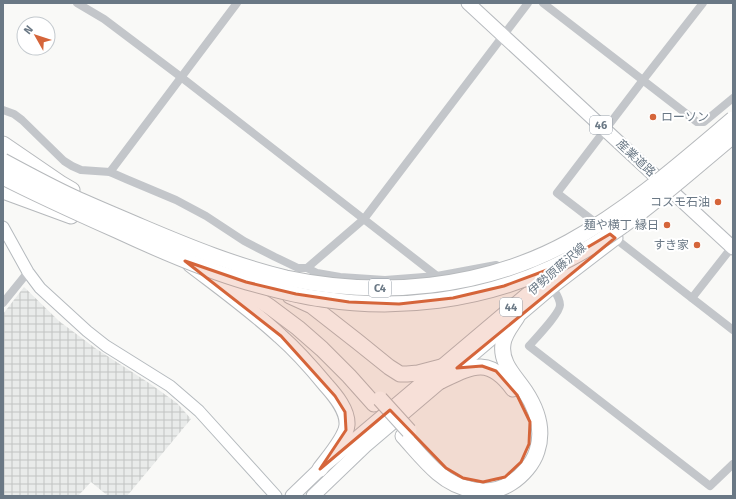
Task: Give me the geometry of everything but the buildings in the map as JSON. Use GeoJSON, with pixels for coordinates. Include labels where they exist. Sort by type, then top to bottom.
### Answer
{"type":"FeatureCollection","features":[{"type":"Feature","properties":{"kind":"highway","name":"C4"},"geometry":{"type":"LineString","coordinates":[[3,161],[77,199],[183,244],[234,263],[311,283],[390,288],[444,283],[496,272],[544,254],[569,242],[614,214],[636,198],[733,119]]}},
{"type":"Feature","properties":{"kind":"highway","name":"C4"},"geometry":{"type":"LineString","coordinates":[[3,177],[51,201],[169,254],[240,280],[277,290],[321,299],[374,304],[399,304],[440,300],[477,293],[527,278],[551,268],[598,243],[620,228],[733,136]]}},
{"type":"Feature","properties":{"kind":"highway"},"geometry":{"type":"LineString","coordinates":[[3,144],[60,183],[139,226],[312,306],[400,374],[458,373],[473,367],[482,366],[496,371],[510,385],[517,395],[530,422],[530,444],[521,462],[505,477],[491,481],[476,482],[463,478],[446,468],[406,433],[377,401],[322,349],[287,320],[234,282],[213,270],[3,191]]}},
{"type":"Feature","properties":{"kind":"highway"},"geometry":{"type":"LineString","coordinates":[[186,261],[281,336],[301,356],[335,396],[344,412],[347,423],[346,430],[339,443],[320,469]]}},
{"type":"Feature","properties":{"kind":"highway"},"geometry":{"type":"LineString","coordinates":[[229,267],[293,314],[325,341],[361,377],[377,401]]}},
{"type":"Feature","properties":{"kind":"highway"},"geometry":{"type":"LineString","coordinates":[[406,433],[424,459],[439,474],[455,484],[471,490],[486,491],[496,490],[517,480],[533,460],[537,451],[541,431],[539,420],[531,400],[506,364],[503,355],[505,336],[517,317]]}},
{"type":"Feature","properties":{"kind":"main road","name":"産業道路"},"geometry":{"type":"LineString","coordinates":[[468,3],[732,247]]}},
{"type":"Feature","properties":{"kind":"main road","name":"伊勢原藤沢線"},"geometry":{"type":"LineString","coordinates":[[313,496],[441,374],[551,273],[733,123]]}},
{"type":"Feature","properties":{"kind":"main road","name":"伊勢原藤沢線"},"geometry":{"type":"LineString","coordinates":[[292,496],[320,469],[441,374],[517,317],[733,140]]}},
{"type":"Feature","properties":{"kind":"street"},"geometry":{"type":"LineString","coordinates":[[77,3],[104,19],[437,276]]}},
{"type":"Feature","properties":{"kind":"street"},"geometry":{"type":"LineString","coordinates":[[110,172],[237,3]]}},
{"type":"Feature","properties":{"kind":"street"},"geometry":{"type":"LineString","coordinates":[[307,268],[364,219],[528,3]]}},
{"type":"Feature","properties":{"kind":"street"},"geometry":{"type":"LineString","coordinates":[[543,3],[697,122],[704,122],[733,98]]}},
{"type":"Feature","properties":{"kind":"street"},"geometry":{"type":"LineString","coordinates":[[703,3],[557,193],[733,330]]}},
{"type":"Feature","properties":{"kind":"street"},"geometry":{"type":"LineString","coordinates":[[3,110],[14,114],[22,120],[64,161],[72,166],[81,170],[110,172],[182,204],[206,216],[244,241],[298,268],[307,268],[317,273],[340,277],[385,280],[437,276],[520,259],[539,264],[551,273]]}},
{"type":"Feature","properties":{"kind":"street"},"geometry":{"type":"LineString","coordinates":[[3,227],[28,272],[40,288],[87,331],[106,346],[170,386],[199,411],[276,496]]}},
{"type":"Feature","properties":{"kind":"street"},"geometry":{"type":"LineString","coordinates":[[692,298],[732,247]]}},
{"type":"Feature","properties":{"kind":"street"},"geometry":{"type":"LineString","coordinates":[[3,302],[28,272]]}},
{"type":"Feature","properties":{"kind":"street"},"geometry":{"type":"LineString","coordinates":[[552,287],[559,299],[560,306],[529,346],[710,486],[733,464]]}},
{"type":"Feature","properties":{"kind":"highlighted area"},"geometry":{"type":"Polygon","coordinates":[[[610,234],[615,238],[457,368],[482,366],[496,371],[517,395],[530,422],[529,444],[521,462],[505,477],[483,482],[463,478],[446,468],[390,410],[320,469],[346,430],[345,412],[335,396],[281,336],[185,261],[246,282],[296,294],[349,302],[399,304],[453,298],[504,286],[547,270],[551,273],[566,260],[610,234]]]}},
{"type":"Feature","properties":{"kind":"shaded area"},"geometry":{"type":"Polygon","coordinates":[[[24,287],[59,321],[95,348],[177,403],[191,419],[127,496],[108,496],[91,482],[78,496],[3,496],[3,314],[24,287]]]}},
{"type":"Feature","properties":{"kind":"place","name":"ローソン"},"geometry":{"type":"Point","coordinates":[653,117]}},
{"type":"Feature","properties":{"kind":"place","name":"コスモ石油"},"geometry":{"type":"Point","coordinates":[718,202]}},
{"type":"Feature","properties":{"kind":"place","name":"麺や横丁 縁日"},"geometry":{"type":"Point","coordinates":[667,225]}},
{"type":"Feature","properties":{"kind":"place","name":"すき家"},"geometry":{"type":"Point","coordinates":[697,245]}}]}
